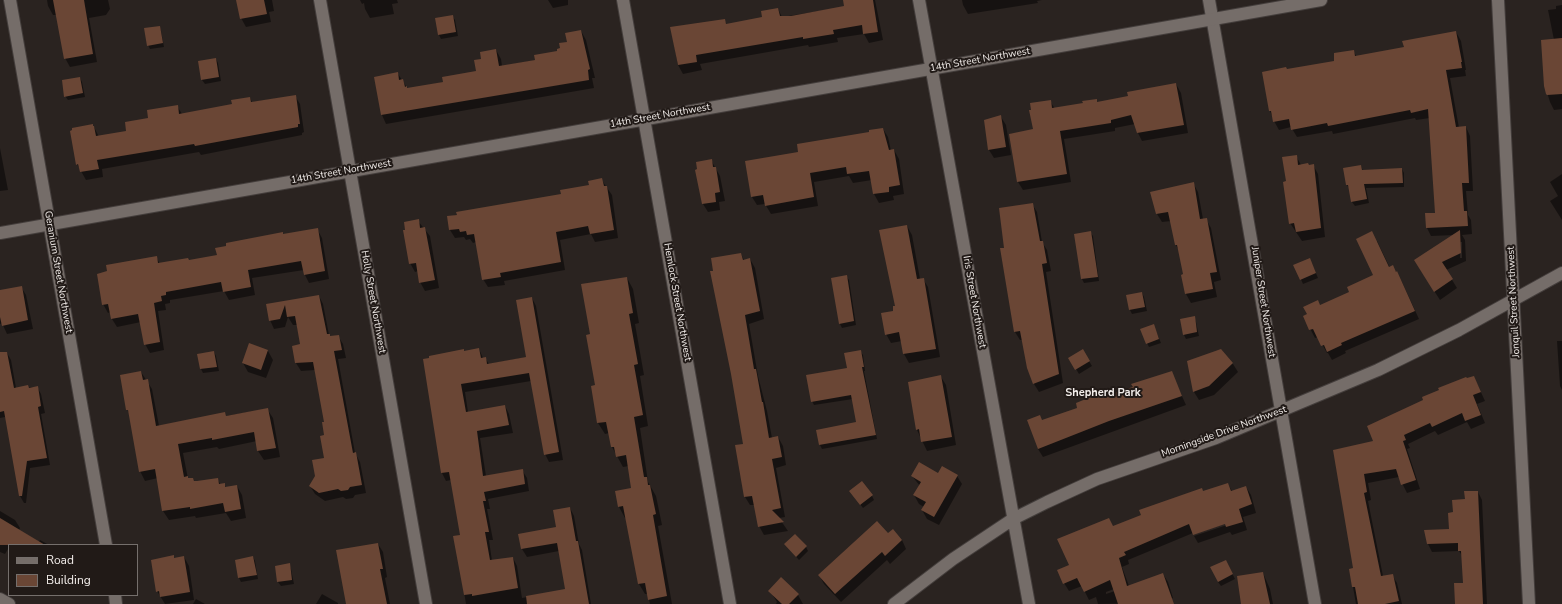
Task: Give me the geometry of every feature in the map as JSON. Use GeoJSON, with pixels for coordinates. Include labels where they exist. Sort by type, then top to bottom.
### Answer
{"type":"FeatureCollection","features":[{"type":"Feature","properties":{"kind":"street","name":"Geranium Street Northwest"},"geometry":{"type":"LineString","coordinates":[[10,0],[106,544]]}},
{"type":"Feature","properties":{"kind":"street","name":"Holly Street Northwest"},"geometry":{"type":"LineString","coordinates":[[320,0],[426,604]]}},
{"type":"Feature","properties":{"kind":"street","name":"Hemlock Street Northwest"},"geometry":{"type":"LineString","coordinates":[[623,0],[730,604]]}},
{"type":"Feature","properties":{"kind":"street","name":"Iris Street Northwest"},"geometry":{"type":"LineString","coordinates":[[919,0],[1029,604]]}},
{"type":"Feature","properties":{"kind":"street","name":"Juniper Street Northwest"},"geometry":{"type":"LineString","coordinates":[[1209,0],[1315,604]]}},
{"type":"Feature","properties":{"kind":"street","name":"14th Street Northwest"},"geometry":{"type":"LineString","coordinates":[[0,233],[1321,0]]}},
{"type":"Feature","properties":{"kind":"street","name":"Jonquil Street Northwest"},"geometry":{"type":"LineString","coordinates":[[1498,0],[1529,604]]}},
{"type":"Feature","properties":{"kind":"street","name":"Morningside Drive Northwest"},"geometry":{"type":"LineString","coordinates":[[894,604],[948,563],[1014,519],[1097,479],[1216,438],[1378,370],[1452,334],[1562,273]]}},
{"type":"Feature","properties":{"kind":"street"},"geometry":{"type":"LineString","coordinates":[[0,599],[9,604]]}},
{"type":"Feature","properties":{"kind":"building"},"geometry":{"type":"Polygon","coordinates":[[[53,0],[84,0],[93,54],[64,59],[53,0]]]}},
{"type":"Feature","properties":{"kind":"building"},"geometry":{"type":"Polygon","coordinates":[[[236,0],[264,0],[267,14],[240,19],[236,0]]]}},
{"type":"Feature","properties":{"kind":"building"},"geometry":{"type":"Polygon","coordinates":[[[843,0],[873,0],[878,32],[863,34],[862,25],[833,30],[834,34],[803,39],[803,37],[696,55],[697,62],[678,65],[670,27],[725,19],[726,24],[762,17],[761,11],[778,8],[780,16],[791,16],[844,6],[843,0]]]}},
{"type":"Feature","properties":{"kind":"building"},"geometry":{"type":"Polygon","coordinates":[[[453,15],[456,32],[438,35],[435,18],[453,15]]]}},
{"type":"Feature","properties":{"kind":"building"},"geometry":{"type":"Polygon","coordinates":[[[160,26],[163,43],[147,46],[144,28],[160,26]]]}},
{"type":"Feature","properties":{"kind":"building"},"geometry":{"type":"Polygon","coordinates":[[[581,30],[590,69],[588,70],[589,80],[381,115],[374,77],[398,72],[399,80],[403,79],[405,87],[407,86],[407,88],[443,82],[442,77],[476,71],[474,60],[481,59],[480,52],[496,49],[499,66],[535,60],[534,55],[557,51],[557,49],[560,48],[559,43],[567,42],[565,33],[581,30]]]}},
{"type":"Feature","properties":{"kind":"building"},"geometry":{"type":"Polygon","coordinates":[[[1456,31],[1462,68],[1446,70],[1456,127],[1466,126],[1469,183],[1462,183],[1464,211],[1467,211],[1468,226],[1426,228],[1425,213],[1435,213],[1428,109],[1411,113],[1410,110],[1328,126],[1327,123],[1291,130],[1289,119],[1273,122],[1271,111],[1269,111],[1262,72],[1286,67],[1287,69],[1334,61],[1334,53],[1354,50],[1355,56],[1404,47],[1402,41],[1456,31]]]}},
{"type":"Feature","properties":{"kind":"building"},"geometry":{"type":"Polygon","coordinates":[[[1562,38],[1562,94],[1547,95],[1544,86],[1541,40],[1562,38]]]}},
{"type":"Feature","properties":{"kind":"building"},"geometry":{"type":"Polygon","coordinates":[[[216,58],[219,77],[201,80],[198,61],[216,58]]]}},
{"type":"Feature","properties":{"kind":"building"},"geometry":{"type":"Polygon","coordinates":[[[80,77],[83,93],[64,97],[62,80],[80,77]]]}},
{"type":"Feature","properties":{"kind":"building"},"geometry":{"type":"Polygon","coordinates":[[[1176,83],[1184,125],[1137,133],[1131,115],[1111,120],[1111,123],[1060,131],[1067,174],[1017,182],[1009,134],[1033,129],[1029,110],[1031,110],[1030,103],[1051,100],[1052,108],[1097,99],[1097,102],[1128,96],[1127,92],[1176,83]]]}},
{"type":"Feature","properties":{"kind":"building"},"geometry":{"type":"Polygon","coordinates":[[[296,95],[300,124],[298,124],[298,127],[195,146],[194,144],[97,160],[99,169],[80,172],[78,164],[76,165],[70,131],[72,128],[93,124],[96,136],[126,131],[125,122],[148,118],[147,110],[178,105],[179,114],[232,104],[231,100],[250,97],[251,102],[296,95]]]}},
{"type":"Feature","properties":{"kind":"building"},"geometry":{"type":"Polygon","coordinates":[[[1001,115],[1006,147],[988,150],[984,120],[1001,115]]]}},
{"type":"Feature","properties":{"kind":"building"},"geometry":{"type":"Polygon","coordinates":[[[883,128],[889,150],[894,149],[900,185],[889,187],[889,192],[873,194],[869,171],[847,174],[846,167],[810,173],[814,197],[765,206],[763,195],[751,197],[745,161],[798,152],[797,144],[869,132],[869,130],[883,128]]]}},
{"type":"Feature","properties":{"kind":"building"},"geometry":{"type":"Polygon","coordinates":[[[1297,155],[1298,165],[1308,163],[1309,165],[1314,164],[1321,228],[1296,232],[1294,223],[1289,224],[1283,182],[1286,181],[1282,157],[1297,155]]]}},
{"type":"Feature","properties":{"kind":"building"},"geometry":{"type":"Polygon","coordinates":[[[712,159],[713,167],[716,167],[720,192],[715,193],[716,202],[702,204],[695,170],[697,169],[696,162],[712,159]]]}},
{"type":"Feature","properties":{"kind":"building"},"geometry":{"type":"Polygon","coordinates":[[[1361,165],[1362,170],[1402,168],[1403,183],[1364,184],[1367,199],[1351,202],[1343,168],[1361,165]]]}},
{"type":"Feature","properties":{"kind":"building"},"geometry":{"type":"Polygon","coordinates":[[[602,178],[604,186],[607,186],[614,230],[590,234],[588,226],[556,232],[561,262],[500,273],[501,277],[482,280],[474,234],[467,235],[466,231],[460,232],[459,229],[449,230],[447,216],[457,215],[456,212],[561,194],[560,190],[589,185],[588,181],[602,178]]]}},
{"type":"Feature","properties":{"kind":"building"},"geometry":{"type":"Polygon","coordinates":[[[1194,182],[1200,219],[1207,218],[1217,272],[1210,273],[1213,289],[1185,294],[1181,275],[1183,274],[1177,245],[1175,245],[1168,212],[1156,214],[1150,192],[1194,182]]]}},
{"type":"Feature","properties":{"kind":"building"},"geometry":{"type":"Polygon","coordinates":[[[1033,203],[1040,241],[1043,241],[1047,263],[1042,264],[1059,374],[1033,384],[1027,368],[1020,331],[1014,332],[1000,248],[1004,248],[999,208],[1033,203]]]}},
{"type":"Feature","properties":{"kind":"building"},"geometry":{"type":"Polygon","coordinates":[[[419,219],[420,228],[425,227],[435,280],[419,283],[416,263],[409,264],[403,230],[405,230],[404,222],[419,219]]]}},
{"type":"Feature","properties":{"kind":"building"},"geometry":{"type":"Polygon","coordinates":[[[907,225],[917,279],[924,278],[936,349],[903,354],[899,332],[885,335],[881,313],[893,311],[893,306],[895,306],[879,230],[907,225]]]}},
{"type":"Feature","properties":{"kind":"building"},"geometry":{"type":"Polygon","coordinates":[[[318,228],[325,271],[304,275],[301,261],[248,270],[251,287],[223,292],[221,282],[166,292],[166,295],[161,296],[162,301],[154,303],[160,342],[144,345],[138,314],[111,319],[108,304],[102,305],[97,274],[107,271],[106,265],[157,256],[158,263],[188,258],[189,260],[217,255],[215,248],[226,246],[226,243],[283,232],[283,234],[318,228]]]}},
{"type":"Feature","properties":{"kind":"building"},"geometry":{"type":"Polygon","coordinates":[[[1460,230],[1461,253],[1442,262],[1453,279],[1434,292],[1414,260],[1460,230]]]}},
{"type":"Feature","properties":{"kind":"building"},"geometry":{"type":"Polygon","coordinates":[[[1091,231],[1098,277],[1081,279],[1074,234],[1091,231]]]}},
{"type":"Feature","properties":{"kind":"building"},"geometry":{"type":"Polygon","coordinates":[[[1372,231],[1389,267],[1393,265],[1396,272],[1397,271],[1415,311],[1341,343],[1342,345],[1327,352],[1324,345],[1321,346],[1313,329],[1309,330],[1303,316],[1307,314],[1303,307],[1318,300],[1320,305],[1349,292],[1347,287],[1373,275],[1356,239],[1372,231]]]}},
{"type":"Feature","properties":{"kind":"building"},"geometry":{"type":"Polygon","coordinates":[[[741,253],[743,260],[750,258],[760,311],[745,315],[754,369],[756,369],[769,438],[778,436],[782,457],[772,459],[781,508],[772,510],[784,522],[758,527],[752,496],[744,497],[735,445],[743,444],[731,374],[710,271],[713,271],[711,258],[741,253]]]}},
{"type":"Feature","properties":{"kind":"building"},"geometry":{"type":"Polygon","coordinates":[[[1310,258],[1316,273],[1300,280],[1293,265],[1310,258]]]}},
{"type":"Feature","properties":{"kind":"building"},"geometry":{"type":"Polygon","coordinates":[[[847,275],[854,321],[839,324],[831,278],[847,275]]]}},
{"type":"Feature","properties":{"kind":"building"},"geometry":{"type":"Polygon","coordinates":[[[627,277],[633,313],[629,314],[638,364],[634,365],[643,415],[634,417],[644,477],[647,477],[648,485],[650,485],[656,514],[653,515],[667,596],[648,600],[645,583],[638,584],[623,506],[618,507],[615,491],[631,488],[626,455],[616,457],[614,447],[611,447],[606,422],[597,423],[591,386],[595,385],[586,335],[590,334],[581,284],[627,277]]]}},
{"type":"Feature","properties":{"kind":"building"},"geometry":{"type":"Polygon","coordinates":[[[22,286],[28,320],[2,326],[0,317],[0,290],[22,286]]]}},
{"type":"Feature","properties":{"kind":"building"},"geometry":{"type":"Polygon","coordinates":[[[1142,292],[1145,307],[1129,310],[1126,295],[1142,292]]]}},
{"type":"Feature","properties":{"kind":"building"},"geometry":{"type":"Polygon","coordinates":[[[319,295],[327,334],[330,334],[330,336],[339,335],[342,350],[334,351],[353,453],[356,452],[362,485],[350,487],[348,490],[341,491],[338,489],[319,493],[309,486],[315,476],[312,460],[324,458],[320,436],[324,435],[322,422],[324,422],[313,362],[295,363],[292,346],[300,344],[295,316],[287,317],[285,305],[280,319],[269,321],[266,304],[319,295]]]}},
{"type":"Feature","properties":{"kind":"building"},"geometry":{"type":"Polygon","coordinates":[[[532,297],[559,452],[544,455],[529,373],[461,384],[466,412],[505,405],[509,425],[477,431],[483,476],[523,469],[525,484],[484,492],[486,501],[483,501],[489,532],[485,532],[490,560],[513,557],[518,588],[472,596],[472,594],[464,595],[453,536],[460,535],[449,472],[441,473],[423,359],[429,358],[429,356],[464,349],[464,351],[479,348],[481,358],[486,357],[487,364],[526,357],[516,300],[532,297]]]}},
{"type":"Feature","properties":{"kind":"building"},"geometry":{"type":"Polygon","coordinates":[[[1195,316],[1197,332],[1183,335],[1180,319],[1195,316]]]}},
{"type":"Feature","properties":{"kind":"building"},"geometry":{"type":"Polygon","coordinates":[[[1154,324],[1159,339],[1146,344],[1140,329],[1154,324]]]}},
{"type":"Feature","properties":{"kind":"building"},"geometry":{"type":"Polygon","coordinates":[[[249,343],[268,350],[261,370],[242,363],[249,343]]]}},
{"type":"Feature","properties":{"kind":"building"},"geometry":{"type":"Polygon","coordinates":[[[1083,349],[1090,361],[1075,370],[1068,358],[1083,349]]]}},
{"type":"Feature","properties":{"kind":"building"},"geometry":{"type":"Polygon","coordinates":[[[1221,349],[1233,363],[1209,386],[1193,392],[1187,361],[1221,349]]]}},
{"type":"Feature","properties":{"kind":"building"},"geometry":{"type":"Polygon","coordinates":[[[861,350],[864,367],[862,367],[876,435],[819,445],[816,430],[856,422],[851,395],[811,402],[806,375],[847,368],[844,353],[861,350]]]}},
{"type":"Feature","properties":{"kind":"building"},"geometry":{"type":"Polygon","coordinates":[[[214,351],[217,367],[200,369],[197,354],[214,351]]]}},
{"type":"Feature","properties":{"kind":"building"},"geometry":{"type":"Polygon","coordinates":[[[0,352],[7,352],[14,388],[28,385],[29,388],[38,386],[41,406],[38,407],[47,458],[27,461],[22,496],[19,496],[4,411],[0,412],[0,352]]]}},
{"type":"Feature","properties":{"kind":"building"},"geometry":{"type":"Polygon","coordinates":[[[141,371],[143,380],[148,379],[156,426],[225,412],[226,416],[268,408],[276,448],[257,451],[254,432],[212,440],[212,438],[178,444],[184,477],[188,476],[188,478],[193,478],[194,481],[218,478],[219,484],[225,483],[225,487],[237,485],[241,509],[225,512],[223,503],[190,509],[190,507],[162,511],[155,469],[139,472],[120,375],[141,371]]]}},
{"type":"Feature","properties":{"kind":"building"},"geometry":{"type":"Polygon","coordinates":[[[1172,371],[1182,396],[1109,421],[1038,449],[1027,420],[1040,415],[1042,420],[1077,408],[1076,403],[1098,394],[1100,397],[1133,387],[1131,384],[1172,371]]]}},
{"type":"Feature","properties":{"kind":"building"},"geometry":{"type":"Polygon","coordinates":[[[941,375],[952,437],[921,442],[919,429],[916,430],[908,382],[941,375]]]}},
{"type":"Feature","properties":{"kind":"building"},"geometry":{"type":"Polygon","coordinates":[[[1474,376],[1481,392],[1473,395],[1481,415],[1465,421],[1462,413],[1432,427],[1430,423],[1404,435],[1406,440],[1403,441],[1416,480],[1401,485],[1396,469],[1364,474],[1367,492],[1364,493],[1381,576],[1393,574],[1399,601],[1385,604],[1358,604],[1355,587],[1352,587],[1349,569],[1353,568],[1333,450],[1373,441],[1367,426],[1423,400],[1422,397],[1439,390],[1438,388],[1466,377],[1474,376]]]}},
{"type":"Feature","properties":{"kind":"building"},"geometry":{"type":"Polygon","coordinates":[[[919,462],[938,473],[942,466],[958,475],[934,517],[921,510],[926,502],[913,495],[921,482],[911,476],[919,462]]]}},
{"type":"Feature","properties":{"kind":"building"},"geometry":{"type":"Polygon","coordinates":[[[862,481],[873,495],[860,505],[849,491],[862,481]]]}},
{"type":"Feature","properties":{"kind":"building"},"geometry":{"type":"Polygon","coordinates":[[[1228,483],[1231,491],[1246,486],[1252,504],[1239,509],[1243,522],[1226,527],[1225,524],[1193,535],[1189,524],[1124,552],[1126,555],[1119,558],[1127,586],[1163,573],[1174,604],[1118,604],[1110,580],[1084,592],[1077,578],[1063,584],[1057,570],[1069,565],[1057,539],[1109,518],[1113,526],[1141,515],[1139,510],[1202,488],[1203,491],[1228,483]]]}},
{"type":"Feature","properties":{"kind":"building"},"geometry":{"type":"Polygon","coordinates":[[[1464,491],[1478,491],[1483,604],[1455,604],[1454,583],[1463,583],[1461,551],[1458,551],[1458,543],[1427,544],[1424,530],[1449,529],[1448,513],[1453,512],[1452,500],[1465,499],[1464,491]]]}},
{"type":"Feature","properties":{"kind":"building"},"geometry":{"type":"Polygon","coordinates":[[[570,507],[576,541],[578,541],[589,604],[527,604],[526,596],[565,589],[557,543],[521,549],[518,534],[556,527],[553,510],[570,507]]]}},
{"type":"Feature","properties":{"kind":"building"},"geometry":{"type":"Polygon","coordinates":[[[0,518],[43,544],[8,544],[0,545],[0,518]]]}},
{"type":"Feature","properties":{"kind":"building"},"geometry":{"type":"Polygon","coordinates":[[[877,521],[888,533],[893,529],[902,540],[885,556],[882,552],[835,594],[818,575],[877,521]]]}},
{"type":"Feature","properties":{"kind":"building"},"geometry":{"type":"Polygon","coordinates":[[[795,534],[807,546],[796,557],[784,544],[795,534]]]}},
{"type":"Feature","properties":{"kind":"building"},"geometry":{"type":"Polygon","coordinates":[[[378,543],[383,569],[380,569],[387,604],[346,604],[336,550],[378,543]]]}},
{"type":"Feature","properties":{"kind":"building"},"geometry":{"type":"Polygon","coordinates":[[[174,555],[174,558],[184,556],[190,592],[160,597],[159,591],[156,592],[151,560],[174,555]]]}},
{"type":"Feature","properties":{"kind":"building"},"geometry":{"type":"Polygon","coordinates":[[[253,556],[257,575],[238,578],[235,560],[253,556]]]}},
{"type":"Feature","properties":{"kind":"building"},"geometry":{"type":"Polygon","coordinates":[[[1226,560],[1233,574],[1218,582],[1210,567],[1226,560]]]}},
{"type":"Feature","properties":{"kind":"building"},"geometry":{"type":"Polygon","coordinates":[[[290,563],[292,580],[277,582],[275,566],[290,563]]]}},
{"type":"Feature","properties":{"kind":"building"},"geometry":{"type":"Polygon","coordinates":[[[1263,572],[1270,604],[1241,604],[1237,576],[1263,572]]]}},
{"type":"Feature","properties":{"kind":"building"},"geometry":{"type":"Polygon","coordinates":[[[781,577],[799,594],[789,604],[782,604],[768,591],[781,577]]]}},
{"type":"Feature","properties":{"kind":"district","name":"Shepherd Park"},"geometry":{"type":"Point","coordinates":[1103,393]}}]}
